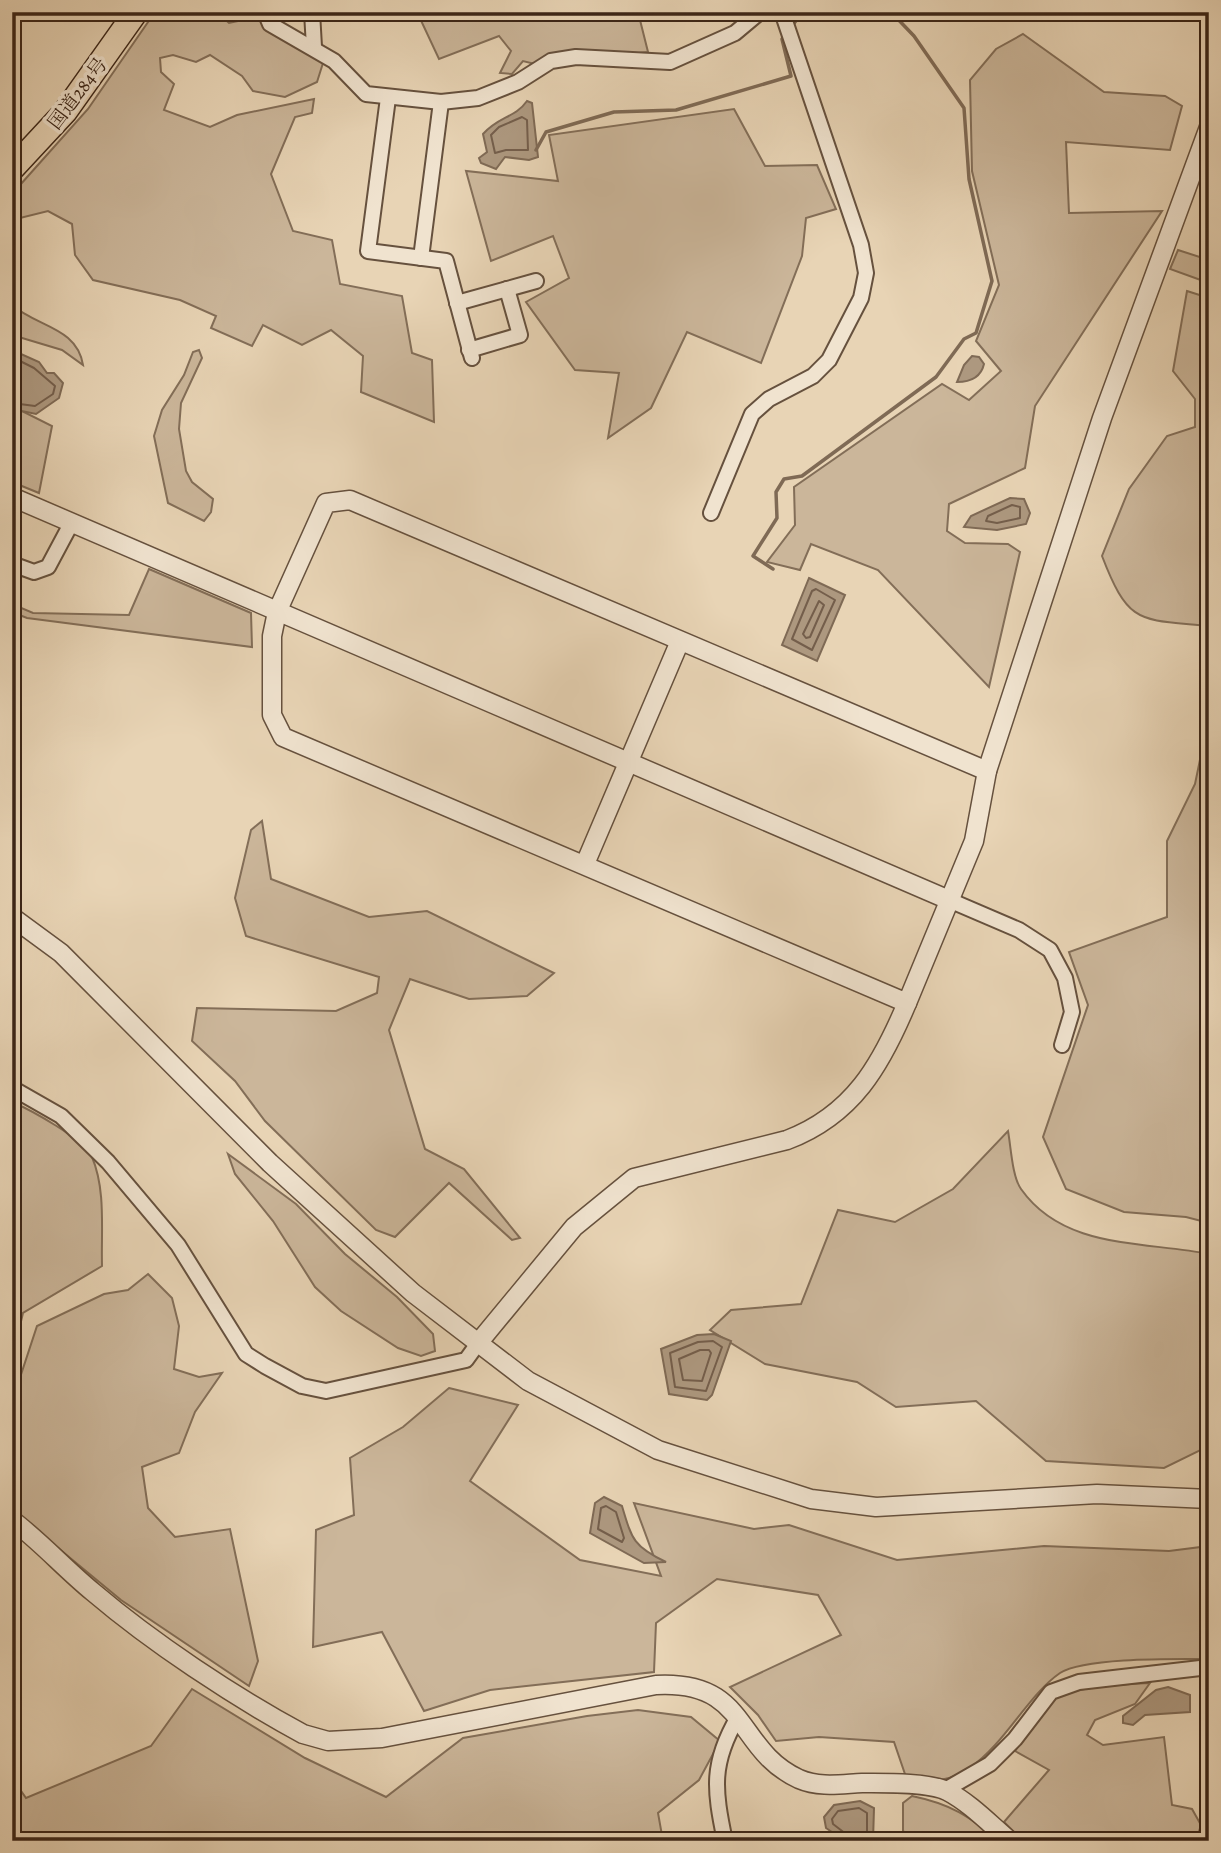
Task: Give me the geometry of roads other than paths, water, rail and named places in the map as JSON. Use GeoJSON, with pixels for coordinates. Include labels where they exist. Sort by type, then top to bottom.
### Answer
{"type":"FeatureCollection","features":[{"type":"Feature","properties":{"kind":"highway","name":"国道284号"},"geometry":{"type":"LineString","coordinates":[[12,169],[65,112],[136,12]]}},
{"type":"Feature","properties":{"kind":"street"},"geometry":{"type":"LineString","coordinates":[[265,12],[270,24],[314,47],[334,61],[366,94],[441,102],[478,98],[518,82],[551,61],[576,57],[670,62],[735,33],[760,12]]}},
{"type":"Feature","properties":{"kind":"street"},"geometry":{"type":"LineString","coordinates":[[312,12],[314,47]]}},
{"type":"Feature","properties":{"kind":"street"},"geometry":{"type":"LineString","coordinates":[[711,513],[752,414],[769,399],[813,376],[829,359],[861,298],[866,273],[861,244],[782,12]]}},
{"type":"Feature","properties":{"kind":"street"},"geometry":{"type":"LineString","coordinates":[[388,98],[368,251],[446,261],[471,354],[520,335],[508,289]]}},
{"type":"Feature","properties":{"kind":"street"},"geometry":{"type":"LineString","coordinates":[[421,258],[441,102]]}},
{"type":"Feature","properties":{"kind":"street"},"geometry":{"type":"LineString","coordinates":[[12,1088],[61,1116],[108,1162],[178,1245],[246,1354],[302,1385],[326,1391],[466,1360],[574,1227],[634,1178],[787,1140],[811,1130],[840,1110],[864,1084],[886,1053],[974,841],[987,771],[1102,418],[1209,127]]}},
{"type":"Feature","properties":{"kind":"street"},"geometry":{"type":"LineString","coordinates":[[457,303],[536,281]]}},
{"type":"Feature","properties":{"kind":"street"},"geometry":{"type":"LineString","coordinates":[[12,497],[1019,930],[1050,950],[1065,978],[1072,1012],[1062,1045]]}},
{"type":"Feature","properties":{"kind":"street"},"geometry":{"type":"LineString","coordinates":[[907,1003],[283,737],[272,715],[272,636],[277,612],[326,503],[350,500],[987,771]]}},
{"type":"Feature","properties":{"kind":"street"},"geometry":{"type":"LineString","coordinates":[[12,564],[34,572],[48,567],[72,522]]}},
{"type":"Feature","properties":{"kind":"street"},"geometry":{"type":"LineString","coordinates":[[585,864],[680,641]]}},
{"type":"Feature","properties":{"kind":"street"},"geometry":{"type":"LineString","coordinates":[[12,917],[61,953],[270,1163],[413,1293],[528,1381],[658,1450],[811,1499],[876,1507],[1097,1494],[1209,1499]]}},
{"type":"Feature","properties":{"kind":"street"},"geometry":{"type":"LineString","coordinates":[[12,1520],[43,1544],[91,1591],[140,1629],[284,1724],[315,1737],[354,1741],[382,1738],[656,1685],[676,1684],[705,1690],[738,1717],[770,1760],[800,1779],[831,1786],[892,1783],[945,1790],[1010,1841]]}},
{"type":"Feature","properties":{"kind":"street"},"geometry":{"type":"LineString","coordinates":[[945,1790],[990,1763],[1015,1739],[1051,1692],[1079,1682],[1209,1667]]}},
{"type":"Feature","properties":{"kind":"street"},"geometry":{"type":"LineString","coordinates":[[725,1841],[720,1815],[718,1756],[738,1717]]}},
{"type":"Feature","properties":{"kind":"water"},"geometry":{"type":"Polygon","coordinates":[[[527,101],[532,103],[538,157],[529,160],[505,157],[496,169],[481,163],[479,158],[487,152],[483,134],[527,101]]]}},
{"type":"Feature","properties":{"kind":"water"},"geometry":{"type":"Polygon","coordinates":[[[12,350],[39,362],[47,373],[54,373],[63,383],[59,398],[36,414],[12,409],[12,350]]]}},
{"type":"Feature","properties":{"kind":"water"},"geometry":{"type":"Polygon","coordinates":[[[972,356],[979,357],[984,364],[980,372],[970,380],[957,382],[964,365],[972,356]]]}},
{"type":"Feature","properties":{"kind":"water"},"geometry":{"type":"Polygon","coordinates":[[[1010,498],[1024,499],[1030,513],[1026,524],[997,530],[964,527],[971,516],[1010,498]]]}},
{"type":"Feature","properties":{"kind":"water"},"geometry":{"type":"Polygon","coordinates":[[[809,578],[845,595],[817,661],[782,645],[809,578]]]}},
{"type":"Feature","properties":{"kind":"water"},"geometry":{"type":"Polygon","coordinates":[[[714,1334],[731,1341],[712,1395],[707,1400],[669,1394],[661,1349],[697,1335],[714,1334]]]}},
{"type":"Feature","properties":{"kind":"water"},"geometry":{"type":"Polygon","coordinates":[[[604,1497],[622,1506],[632,1535],[641,1547],[666,1562],[644,1563],[590,1533],[595,1503],[604,1497]]]}},
{"type":"Feature","properties":{"kind":"water"},"geometry":{"type":"Polygon","coordinates":[[[1168,1687],[1190,1695],[1190,1712],[1145,1715],[1133,1725],[1123,1723],[1123,1716],[1156,1690],[1168,1687]]]}},
{"type":"Feature","properties":{"kind":"water"},"geometry":{"type":"Polygon","coordinates":[[[860,1801],[874,1808],[873,1841],[845,1841],[826,1828],[824,1817],[834,1805],[860,1801]]]}},
{"type":"Feature","properties":{"kind":"waterway"},"geometry":{"type":"LineString","coordinates":[[792,26],[798,18],[812,12]]}},
{"type":"Feature","properties":{"kind":"waterway"},"geometry":{"type":"LineString","coordinates":[[773,569],[753,556],[777,518],[776,492],[784,479],[802,476],[936,377],[964,339],[976,333],[992,281],[969,179],[964,108],[914,36],[891,12]]}},
{"type":"Feature","properties":{"kind":"waterway"},"geometry":{"type":"LineString","coordinates":[[536,150],[546,132],[614,112],[676,110],[791,76],[782,39],[785,35]]}}]}
